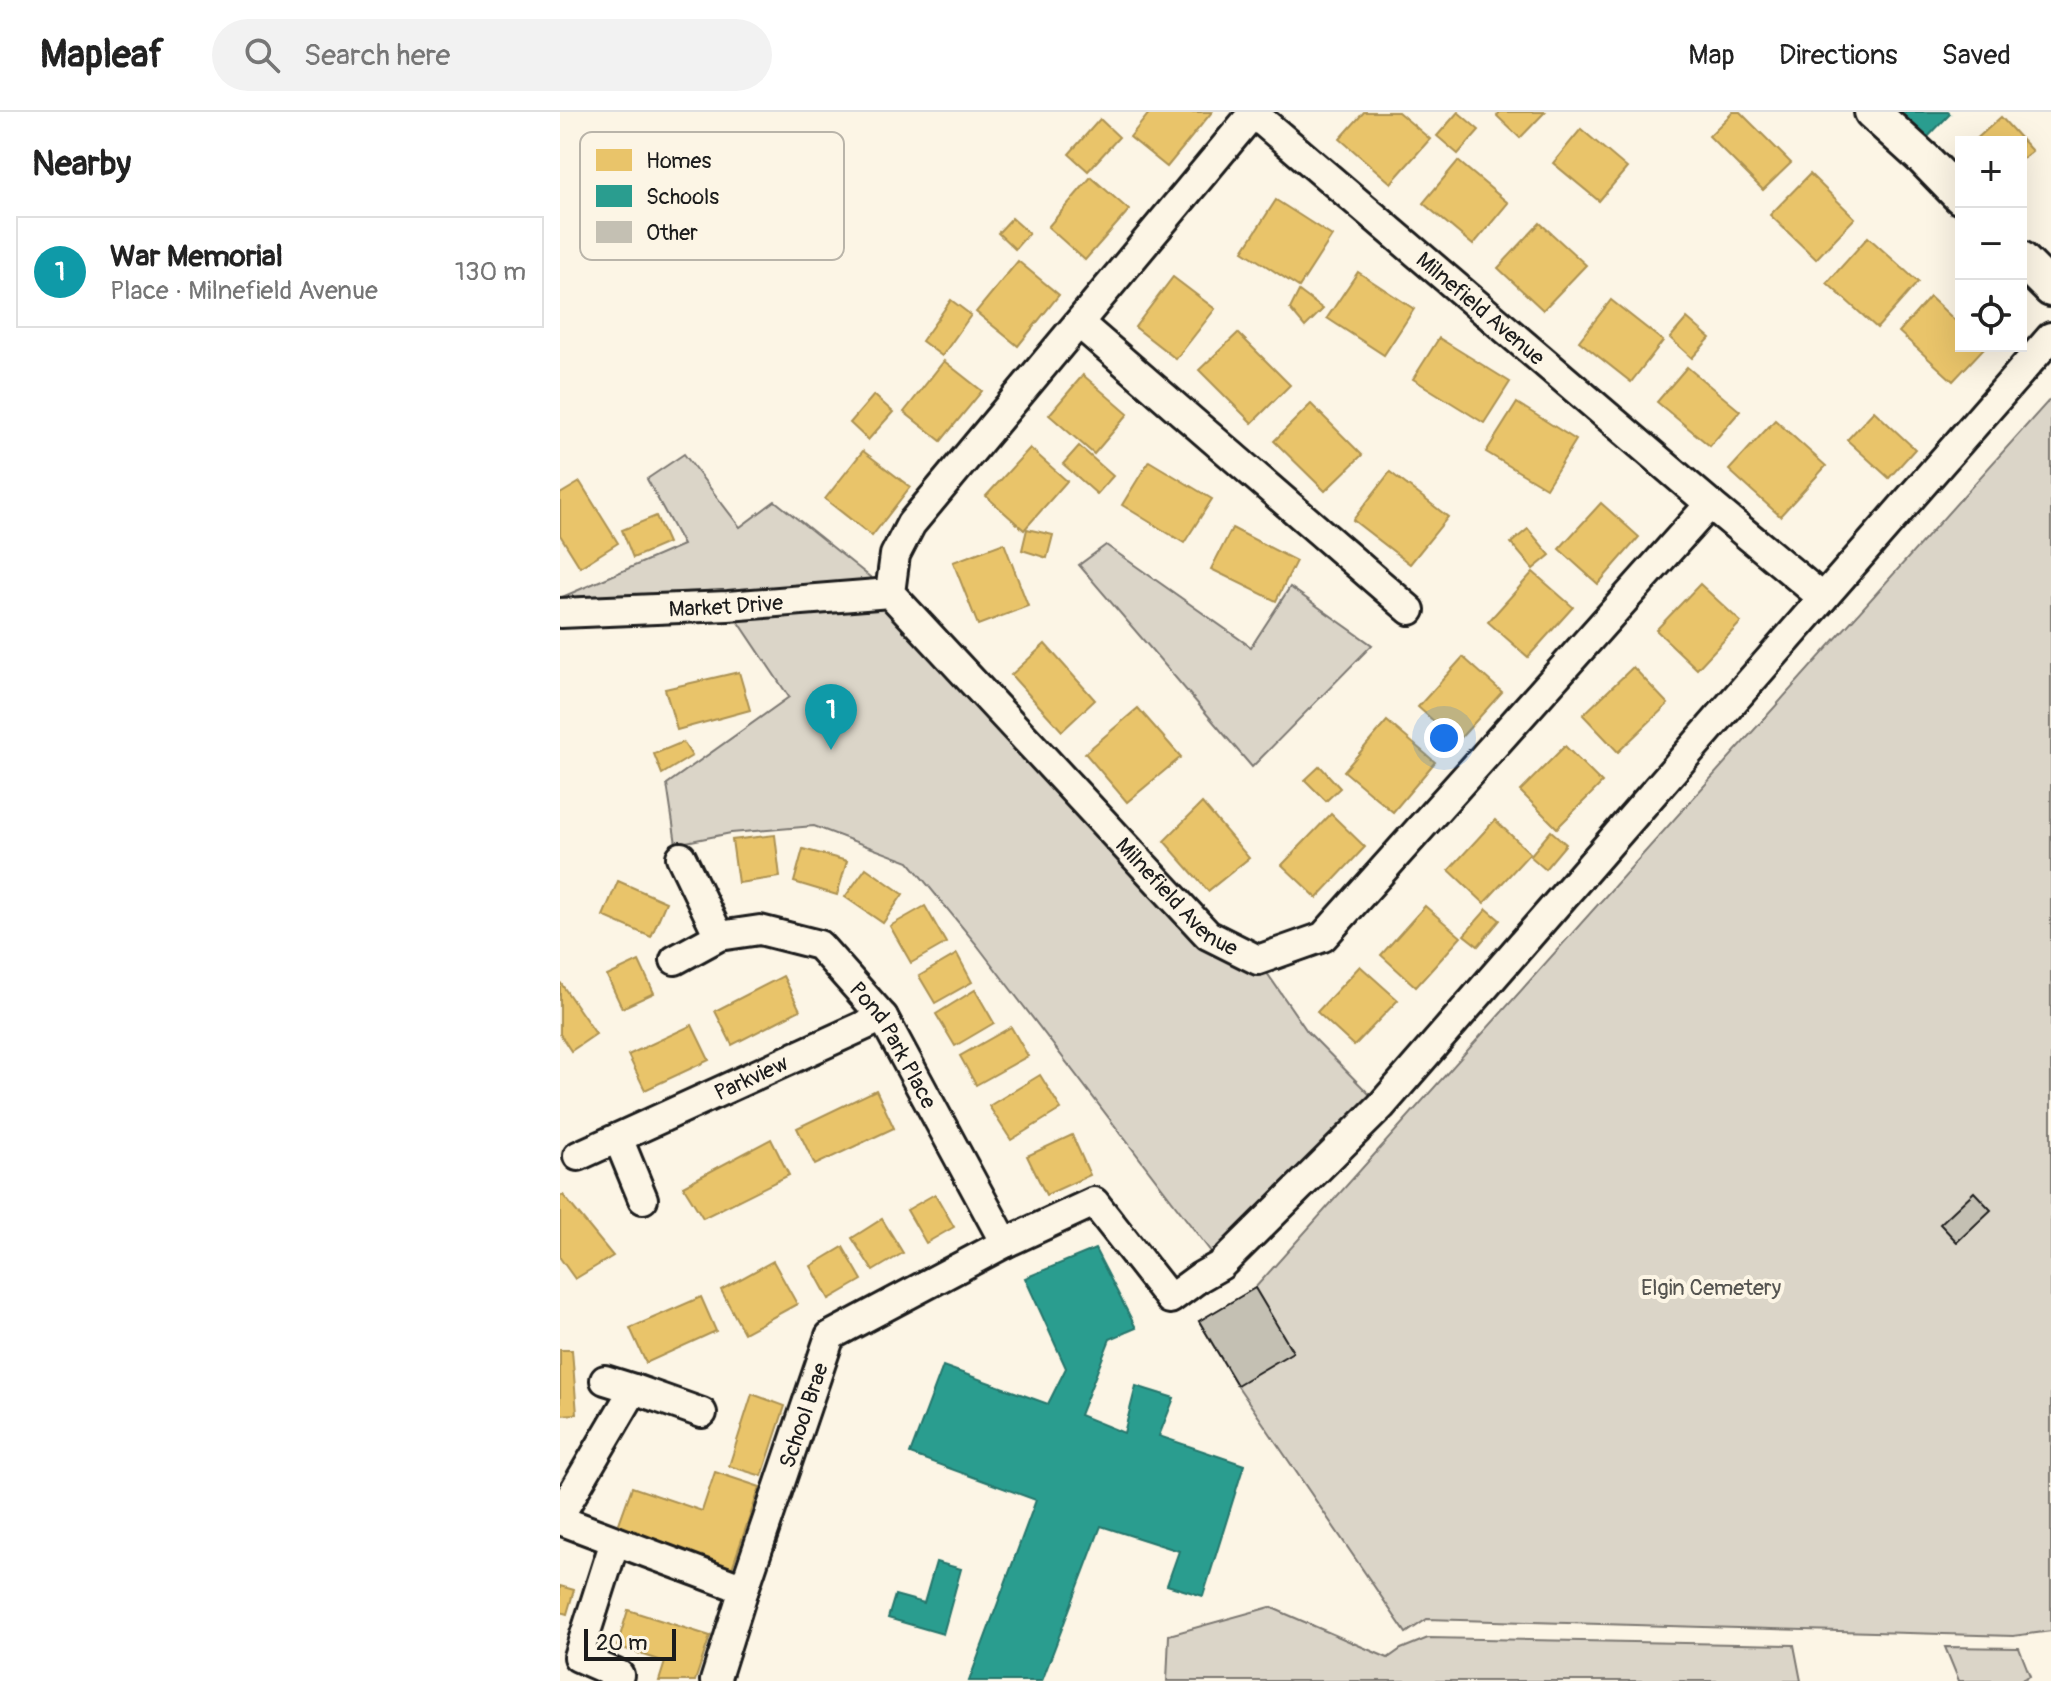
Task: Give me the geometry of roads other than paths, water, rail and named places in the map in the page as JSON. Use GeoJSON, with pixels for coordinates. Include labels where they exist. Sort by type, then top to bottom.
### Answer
{"type":"FeatureCollection","features":[{"type":"Feature","properties":{"kind":"street"},"geometry":{"type":"LineString","coordinates":[[1872,112],[1955,191]]}},
{"type":"Feature","properties":{"kind":"street","name":"Milnefield Avenue"},"geometry":{"type":"LineString","coordinates":[[1710,504],[1323,937],[1258,960],[1208,935],[890,593],[895,555],[911,524],[1254,113],[1823,598]]}},
{"type":"Feature","properties":{"kind":"street"},"geometry":{"type":"LineString","coordinates":[[2027,265],[2051,289]]}},
{"type":"Feature","properties":{"kind":"street"},"geometry":{"type":"LineString","coordinates":[[1079,323],[1410,610]]}},
{"type":"Feature","properties":{"kind":"street"},"geometry":{"type":"LineString","coordinates":[[1823,598],[2051,337]]}},
{"type":"Feature","properties":{"kind":"street","name":"Market Drive"},"geometry":{"type":"LineString","coordinates":[[560,613],[728,606],[890,593]]}},
{"type":"Feature","properties":{"kind":"street","name":"School Brae"},"geometry":{"type":"LineString","coordinates":[[715,1681],[830,1336],[1005,1243],[1094,1202],[1170,1299],[1221,1265],[1381,1106],[1823,598]]}},
{"type":"Feature","properties":{"kind":"street"},"geometry":{"type":"LineString","coordinates":[[681,857],[719,936]]}},
{"type":"Feature","properties":{"kind":"street","name":"Pond Park Place"},"geometry":{"type":"LineString","coordinates":[[675,960],[719,936],[760,930],[819,945],[883,1017],[1005,1243]]}},
{"type":"Feature","properties":{"kind":"street","name":"Parkview"},"geometry":{"type":"LineString","coordinates":[[578,1156],[883,1017]]}},
{"type":"Feature","properties":{"kind":"street"},"geometry":{"type":"LineString","coordinates":[[618,1138],[643,1199]]}},
{"type":"Feature","properties":{"kind":"street"},"geometry":{"type":"LineString","coordinates":[[605,1380],[702,1413]]}},
{"type":"Feature","properties":{"kind":"street"},"geometry":{"type":"LineString","coordinates":[[634,1389],[560,1518],[744,1589]]}},
{"type":"Feature","properties":{"kind":"street"},"geometry":{"type":"LineString","coordinates":[[615,1541],[578,1657],[619,1675]]}},
{"type":"Feature","properties":{"kind":"place","name":"War Memorial"},"geometry":{"type":"Point","coordinates":[831,750]}},
{"type":"Feature","properties":{"kind":"park label","name":"Elgin Cemetery"},"geometry":{"type":"Point","coordinates":[1711,1287]}}]}
